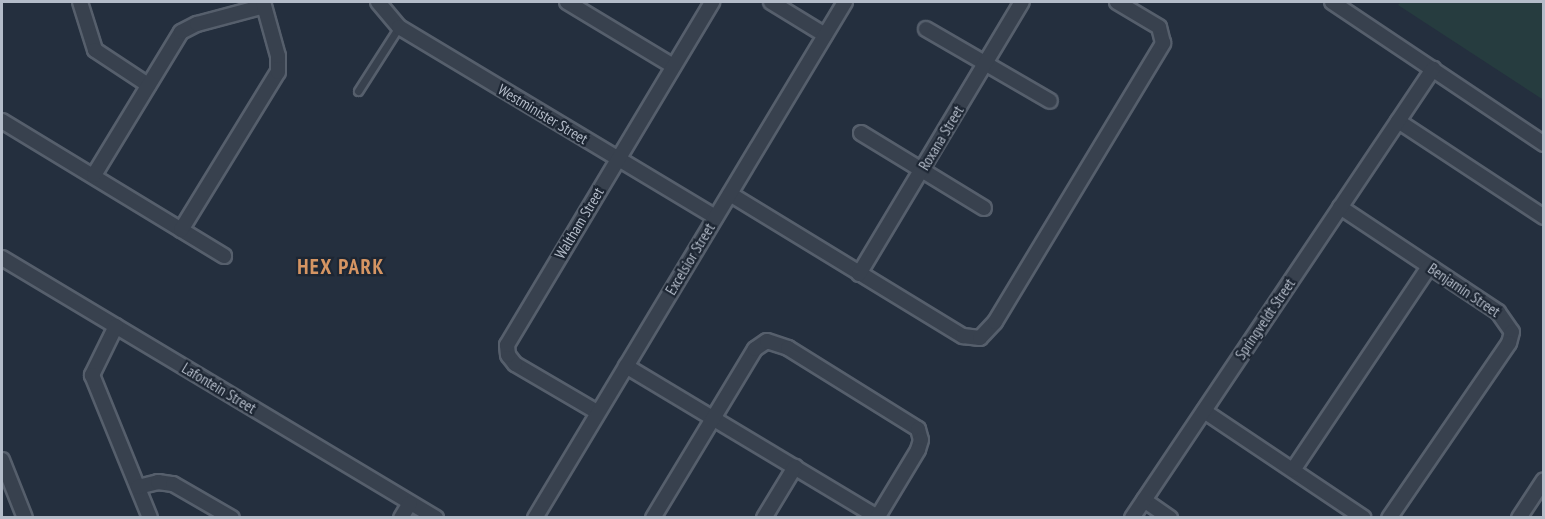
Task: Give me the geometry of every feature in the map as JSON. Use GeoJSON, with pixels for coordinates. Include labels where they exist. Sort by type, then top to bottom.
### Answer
{"type":"FeatureCollection","features":[{"type":"Feature","properties":{"kind":"street"},"geometry":{"type":"LineString","coordinates":[[80,2],[94,50],[148,86]]}},
{"type":"Feature","properties":{"kind":"street","name":"Westminister Street"},"geometry":{"type":"LineString","coordinates":[[378,2],[399,27],[715,217]]}},
{"type":"Feature","properties":{"kind":"street"},"geometry":{"type":"LineString","coordinates":[[567,2],[673,66]]}},
{"type":"Feature","properties":{"kind":"street","name":"Waltham Street"},"geometry":{"type":"LineString","coordinates":[[597,412],[515,364],[507,345],[712,2]]}},
{"type":"Feature","properties":{"kind":"street"},"geometry":{"type":"LineString","coordinates":[[771,2],[825,35]]}},
{"type":"Feature","properties":{"kind":"street","name":"Excelsior Street"},"geometry":{"type":"LineString","coordinates":[[542,515],[597,412],[845,2]]}},
{"type":"Feature","properties":{"kind":"street","name":"Roxana Street"},"geometry":{"type":"LineString","coordinates":[[859,274],[1022,2]]}},
{"type":"Feature","properties":{"kind":"street"},"geometry":{"type":"LineString","coordinates":[[730,194],[963,336],[980,338],[995,322],[1157,54],[1164,37],[1159,27],[1117,2]]}},
{"type":"Feature","properties":{"kind":"street"},"geometry":{"type":"LineString","coordinates":[[1332,2],[1544,144]]}},
{"type":"Feature","properties":{"kind":"street"},"geometry":{"type":"LineString","coordinates":[[94,175],[186,29],[264,4],[278,56],[278,72],[181,230]]}},
{"type":"Feature","properties":{"kind":"street"},"geometry":{"type":"LineString","coordinates":[[926,28],[1050,101]]}},
{"type":"Feature","properties":{"kind":"street","name":"Springveldt Street"},"geometry":{"type":"LineString","coordinates":[[1132,518],[1433,69]]}},
{"type":"Feature","properties":{"kind":"street"},"geometry":{"type":"LineString","coordinates":[[2,121],[224,256]]}},
{"type":"Feature","properties":{"kind":"street"},"geometry":{"type":"LineString","coordinates":[[1398,121],[1544,217]]}},
{"type":"Feature","properties":{"kind":"street"},"geometry":{"type":"LineString","coordinates":[[861,133],[984,208]]}},
{"type":"Feature","properties":{"kind":"street","name":"Benjamin Street"},"geometry":{"type":"LineString","coordinates":[[1340,207],[1498,312],[1509,324],[1511,337],[1389,518]]}},
{"type":"Feature","properties":{"kind":"street","name":"Lafontein Street"},"geometry":{"type":"LineString","coordinates":[[2,258],[436,518]]}},
{"type":"Feature","properties":{"kind":"street"},"geometry":{"type":"LineString","coordinates":[[1293,470],[1429,267]]}},
{"type":"Feature","properties":{"kind":"street"},"geometry":{"type":"LineString","coordinates":[[116,326],[92,375],[150,518]]}},
{"type":"Feature","properties":{"kind":"street"},"geometry":{"type":"LineString","coordinates":[[626,366],[714,418],[877,517],[920,445],[918,429],[779,344],[763,343],[751,356],[714,418],[653,518]]}},
{"type":"Feature","properties":{"kind":"street"},"geometry":{"type":"LineString","coordinates":[[1204,411],[1364,518]]}},
{"type":"Feature","properties":{"kind":"street"},"geometry":{"type":"LineString","coordinates":[[2,460],[25,518]]}},
{"type":"Feature","properties":{"kind":"street"},"geometry":{"type":"LineString","coordinates":[[764,518],[795,467]]}},
{"type":"Feature","properties":{"kind":"street"},"geometry":{"type":"LineString","coordinates":[[1519,518],[1544,480]]}},
{"type":"Feature","properties":{"kind":"street"},"geometry":{"type":"LineString","coordinates":[[138,487],[158,482],[173,484],[232,518]]}},
{"type":"Feature","properties":{"kind":"street"},"geometry":{"type":"LineString","coordinates":[[1144,500],[1170,518]]}},
{"type":"Feature","properties":{"kind":"street"},"geometry":{"type":"LineString","coordinates":[[401,518],[410,503]]}},
{"type":"Feature","properties":{"kind":"lane"},"geometry":{"type":"LineString","coordinates":[[358,91],[399,27]]}},
{"type":"Feature","properties":{"kind":"green space"},"geometry":{"type":"Polygon","coordinates":[[[1401,2],[1543,2],[1542,99],[1398,5],[1401,2]]]}},
{"type":"Feature","properties":{"kind":"district","name":"HEX PARK"},"geometry":{"type":"Point","coordinates":[341,267]}}]}
